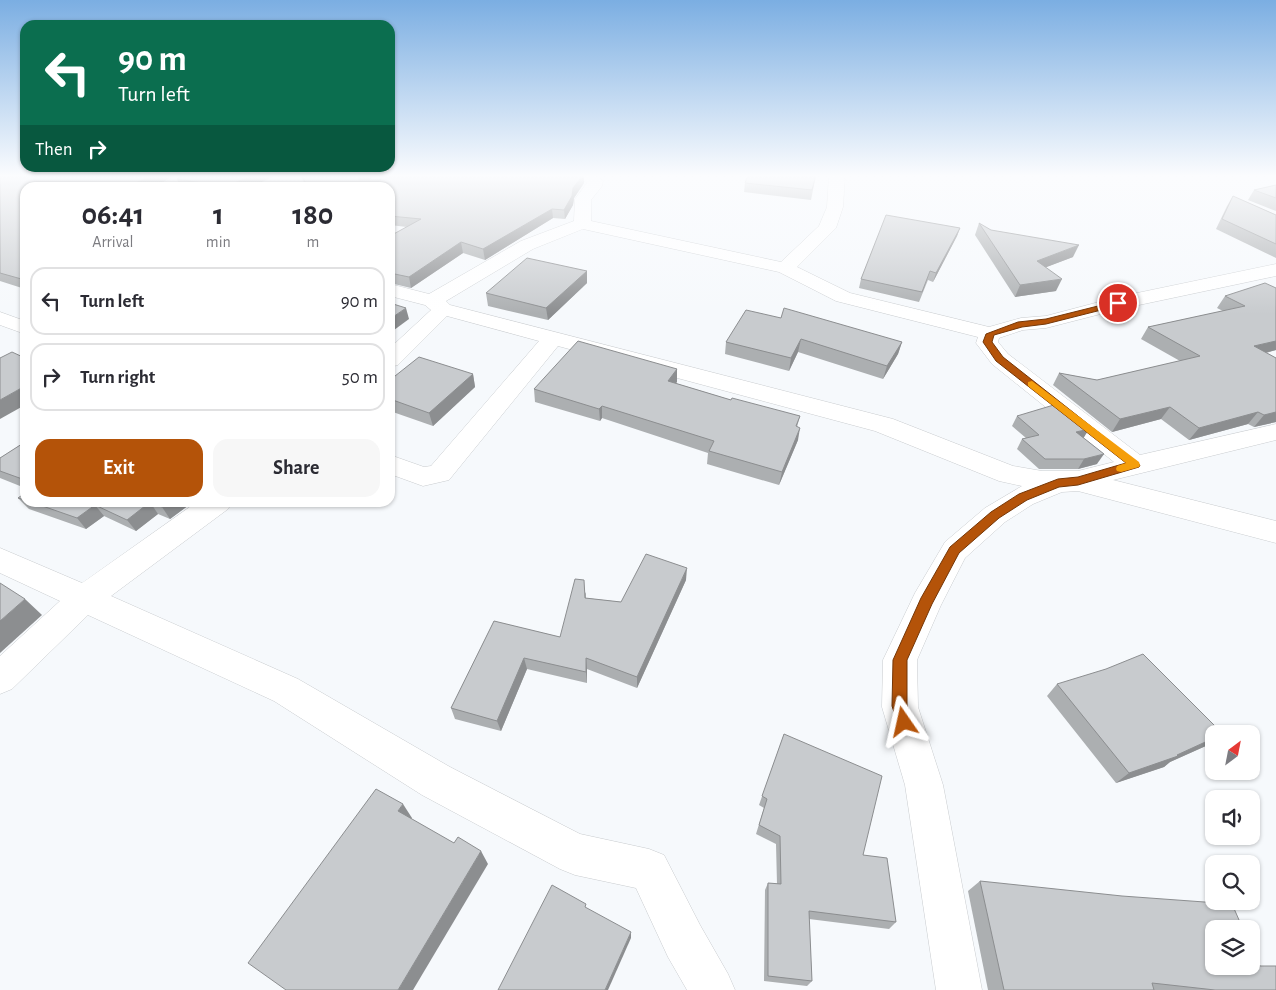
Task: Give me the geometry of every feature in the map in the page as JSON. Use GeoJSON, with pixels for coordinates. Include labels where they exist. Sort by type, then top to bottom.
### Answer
{"type":"FeatureCollection","features":[{"type":"Feature","properties":{"kind":"street"},"geometry":{"type":"LineString","coordinates":[[785,268],[827,228],[829,221]]}},
{"type":"Feature","properties":{"kind":"street"},"geometry":{"type":"LineString","coordinates":[[395,354],[437,305],[527,245],[582,224],[785,268],[843,297],[990,334],[1021,324],[1046,322],[1118,303],[1276,270]]}},
{"type":"Feature","properties":{"kind":"street"},"geometry":{"type":"LineString","coordinates":[[1249,275],[1276,288]]}},
{"type":"Feature","properties":{"kind":"street"},"geometry":{"type":"LineString","coordinates":[[395,292],[552,339],[702,376],[884,426],[1008,474],[1042,481],[1078,481],[1276,532]]}},
{"type":"Feature","properties":{"kind":"street"},"geometry":{"type":"LineString","coordinates":[[0,318],[20,326]]}},
{"type":"Feature","properties":{"kind":"street"},"geometry":{"type":"LineString","coordinates":[[990,334],[987,342],[1000,359],[1135,465]]}},
{"type":"Feature","properties":{"kind":"street"},"geometry":{"type":"LineString","coordinates":[[395,466],[423,477],[440,473],[552,339]]}},
{"type":"Feature","properties":{"kind":"street"},"geometry":{"type":"LineString","coordinates":[[959,990],[924,785],[900,706],[900,660],[926,602],[955,550],[995,515],[1023,497],[1058,483],[1078,481],[1135,465],[1276,432]]}},
{"type":"Feature","properties":{"kind":"street"},"geometry":{"type":"LineString","coordinates":[[0,678],[84,600],[211,507]]}},
{"type":"Feature","properties":{"kind":"street"},"geometry":{"type":"LineString","coordinates":[[0,560],[84,600],[286,690],[436,781],[575,854],[648,870],[684,941],[712,990]]}},
{"type":"Feature","properties":{"kind":"building"},"geometry":{"type":"Polygon","coordinates":[[[0,221],[20,221],[20,279],[0,273],[0,221]]]}},
{"type":"Feature","properties":{"kind":"building"},"geometry":{"type":"Polygon","coordinates":[[[417,221],[531,221],[483,249],[461,242],[409,277],[395,274],[395,233],[417,221]]]}},
{"type":"Feature","properties":{"kind":"building"},"geometry":{"type":"Polygon","coordinates":[[[884,221],[921,221],[960,228],[936,273],[930,271],[922,292],[861,279],[884,221]]]}},
{"type":"Feature","properties":{"kind":"building"},"geometry":{"type":"Polygon","coordinates":[[[1227,221],[1276,221],[1276,244],[1227,221]]]}},
{"type":"Feature","properties":{"kind":"building"},"geometry":{"type":"Polygon","coordinates":[[[979,223],[991,230],[1079,245],[1037,261],[1062,279],[1020,285],[979,223]]]}},
{"type":"Feature","properties":{"kind":"building"},"geometry":{"type":"Polygon","coordinates":[[[527,258],[587,271],[546,308],[486,293],[527,258]]]}},
{"type":"Feature","properties":{"kind":"building"},"geometry":{"type":"Polygon","coordinates":[[[1265,283],[1276,288],[1276,341],[1254,346],[1276,358],[1276,412],[1264,415],[1258,412],[1199,428],[1170,407],[1120,419],[1059,373],[1097,380],[1200,356],[1148,327],[1245,306],[1225,296],[1265,283]]]}},
{"type":"Feature","properties":{"kind":"building"},"geometry":{"type":"Polygon","coordinates":[[[395,305],[406,308],[395,316],[395,305]]]}},
{"type":"Feature","properties":{"kind":"building"},"geometry":{"type":"Polygon","coordinates":[[[784,308],[902,342],[887,366],[801,339],[791,358],[726,342],[746,310],[781,318],[784,308]]]}},
{"type":"Feature","properties":{"kind":"building"},"geometry":{"type":"Polygon","coordinates":[[[578,341],[677,369],[668,381],[731,400],[732,398],[800,416],[796,426],[800,428],[782,472],[709,451],[714,441],[602,406],[599,409],[534,389],[578,341]]]}},
{"type":"Feature","properties":{"kind":"building"},"geometry":{"type":"Polygon","coordinates":[[[12,352],[20,356],[20,389],[0,400],[0,358],[12,352]]]}},
{"type":"Feature","properties":{"kind":"building"},"geometry":{"type":"Polygon","coordinates":[[[419,357],[473,374],[429,413],[395,401],[395,376],[419,357]]]}},
{"type":"Feature","properties":{"kind":"building"},"geometry":{"type":"Polygon","coordinates":[[[1057,404],[1089,429],[1076,432],[1104,454],[1084,459],[1045,459],[1022,439],[1039,435],[1017,416],[1057,404]]]}},
{"type":"Feature","properties":{"kind":"building"},"geometry":{"type":"Polygon","coordinates":[[[20,445],[20,478],[0,471],[0,458],[20,445]]]}},
{"type":"Feature","properties":{"kind":"building"},"geometry":{"type":"Polygon","coordinates":[[[45,507],[92,507],[77,518],[45,507]]]}},
{"type":"Feature","properties":{"kind":"building"},"geometry":{"type":"Polygon","coordinates":[[[99,507],[144,507],[127,520],[99,507]]]}},
{"type":"Feature","properties":{"kind":"building"},"geometry":{"type":"Polygon","coordinates":[[[646,554],[687,568],[637,677],[586,658],[586,672],[524,658],[497,721],[451,708],[494,621],[560,637],[575,579],[584,580],[585,598],[621,602],[646,554]]]}},
{"type":"Feature","properties":{"kind":"building"},"geometry":{"type":"Polygon","coordinates":[[[0,583],[25,599],[0,621],[0,583]]]}},
{"type":"Feature","properties":{"kind":"building"},"geometry":{"type":"Polygon","coordinates":[[[1143,654],[1214,725],[1205,725],[1205,742],[1178,756],[1129,773],[1057,684],[1106,669],[1143,654]]]}},
{"type":"Feature","properties":{"kind":"building"},"geometry":{"type":"Polygon","coordinates":[[[784,734],[882,776],[863,855],[887,858],[896,922],[809,911],[812,981],[768,976],[768,883],[781,884],[780,836],[759,825],[767,799],[762,796],[784,734]]]}},
{"type":"Feature","properties":{"kind":"building"},"geometry":{"type":"Polygon","coordinates":[[[376,789],[403,804],[398,811],[454,843],[458,837],[481,851],[398,990],[286,990],[248,963],[376,789]]]}},
{"type":"Feature","properties":{"kind":"building"},"geometry":{"type":"Polygon","coordinates":[[[980,881],[1122,896],[1205,902],[1205,910],[1235,910],[1239,920],[1205,920],[1205,975],[1260,975],[1260,966],[1276,966],[1276,990],[1215,990],[1152,983],[1154,990],[1004,990],[980,881]]]}},
{"type":"Feature","properties":{"kind":"building"},"geometry":{"type":"Polygon","coordinates":[[[552,885],[586,904],[585,907],[631,932],[605,990],[498,990],[552,885]]]}},
{"type":"Feature","properties":{"kind":"slow traffic"},"geometry":{"type":"LineString","coordinates":[[1032,384],[1135,465],[1121,469]]}},
{"type":"Feature","properties":{"kind":"route"},"geometry":{"type":"LineString","coordinates":[[904,722],[900,706],[900,660],[926,602],[955,550],[995,515],[1023,497],[1058,483],[1078,481],[1135,465],[1000,359],[987,342],[990,334],[1021,324],[1046,322],[1118,303]]}}]}
